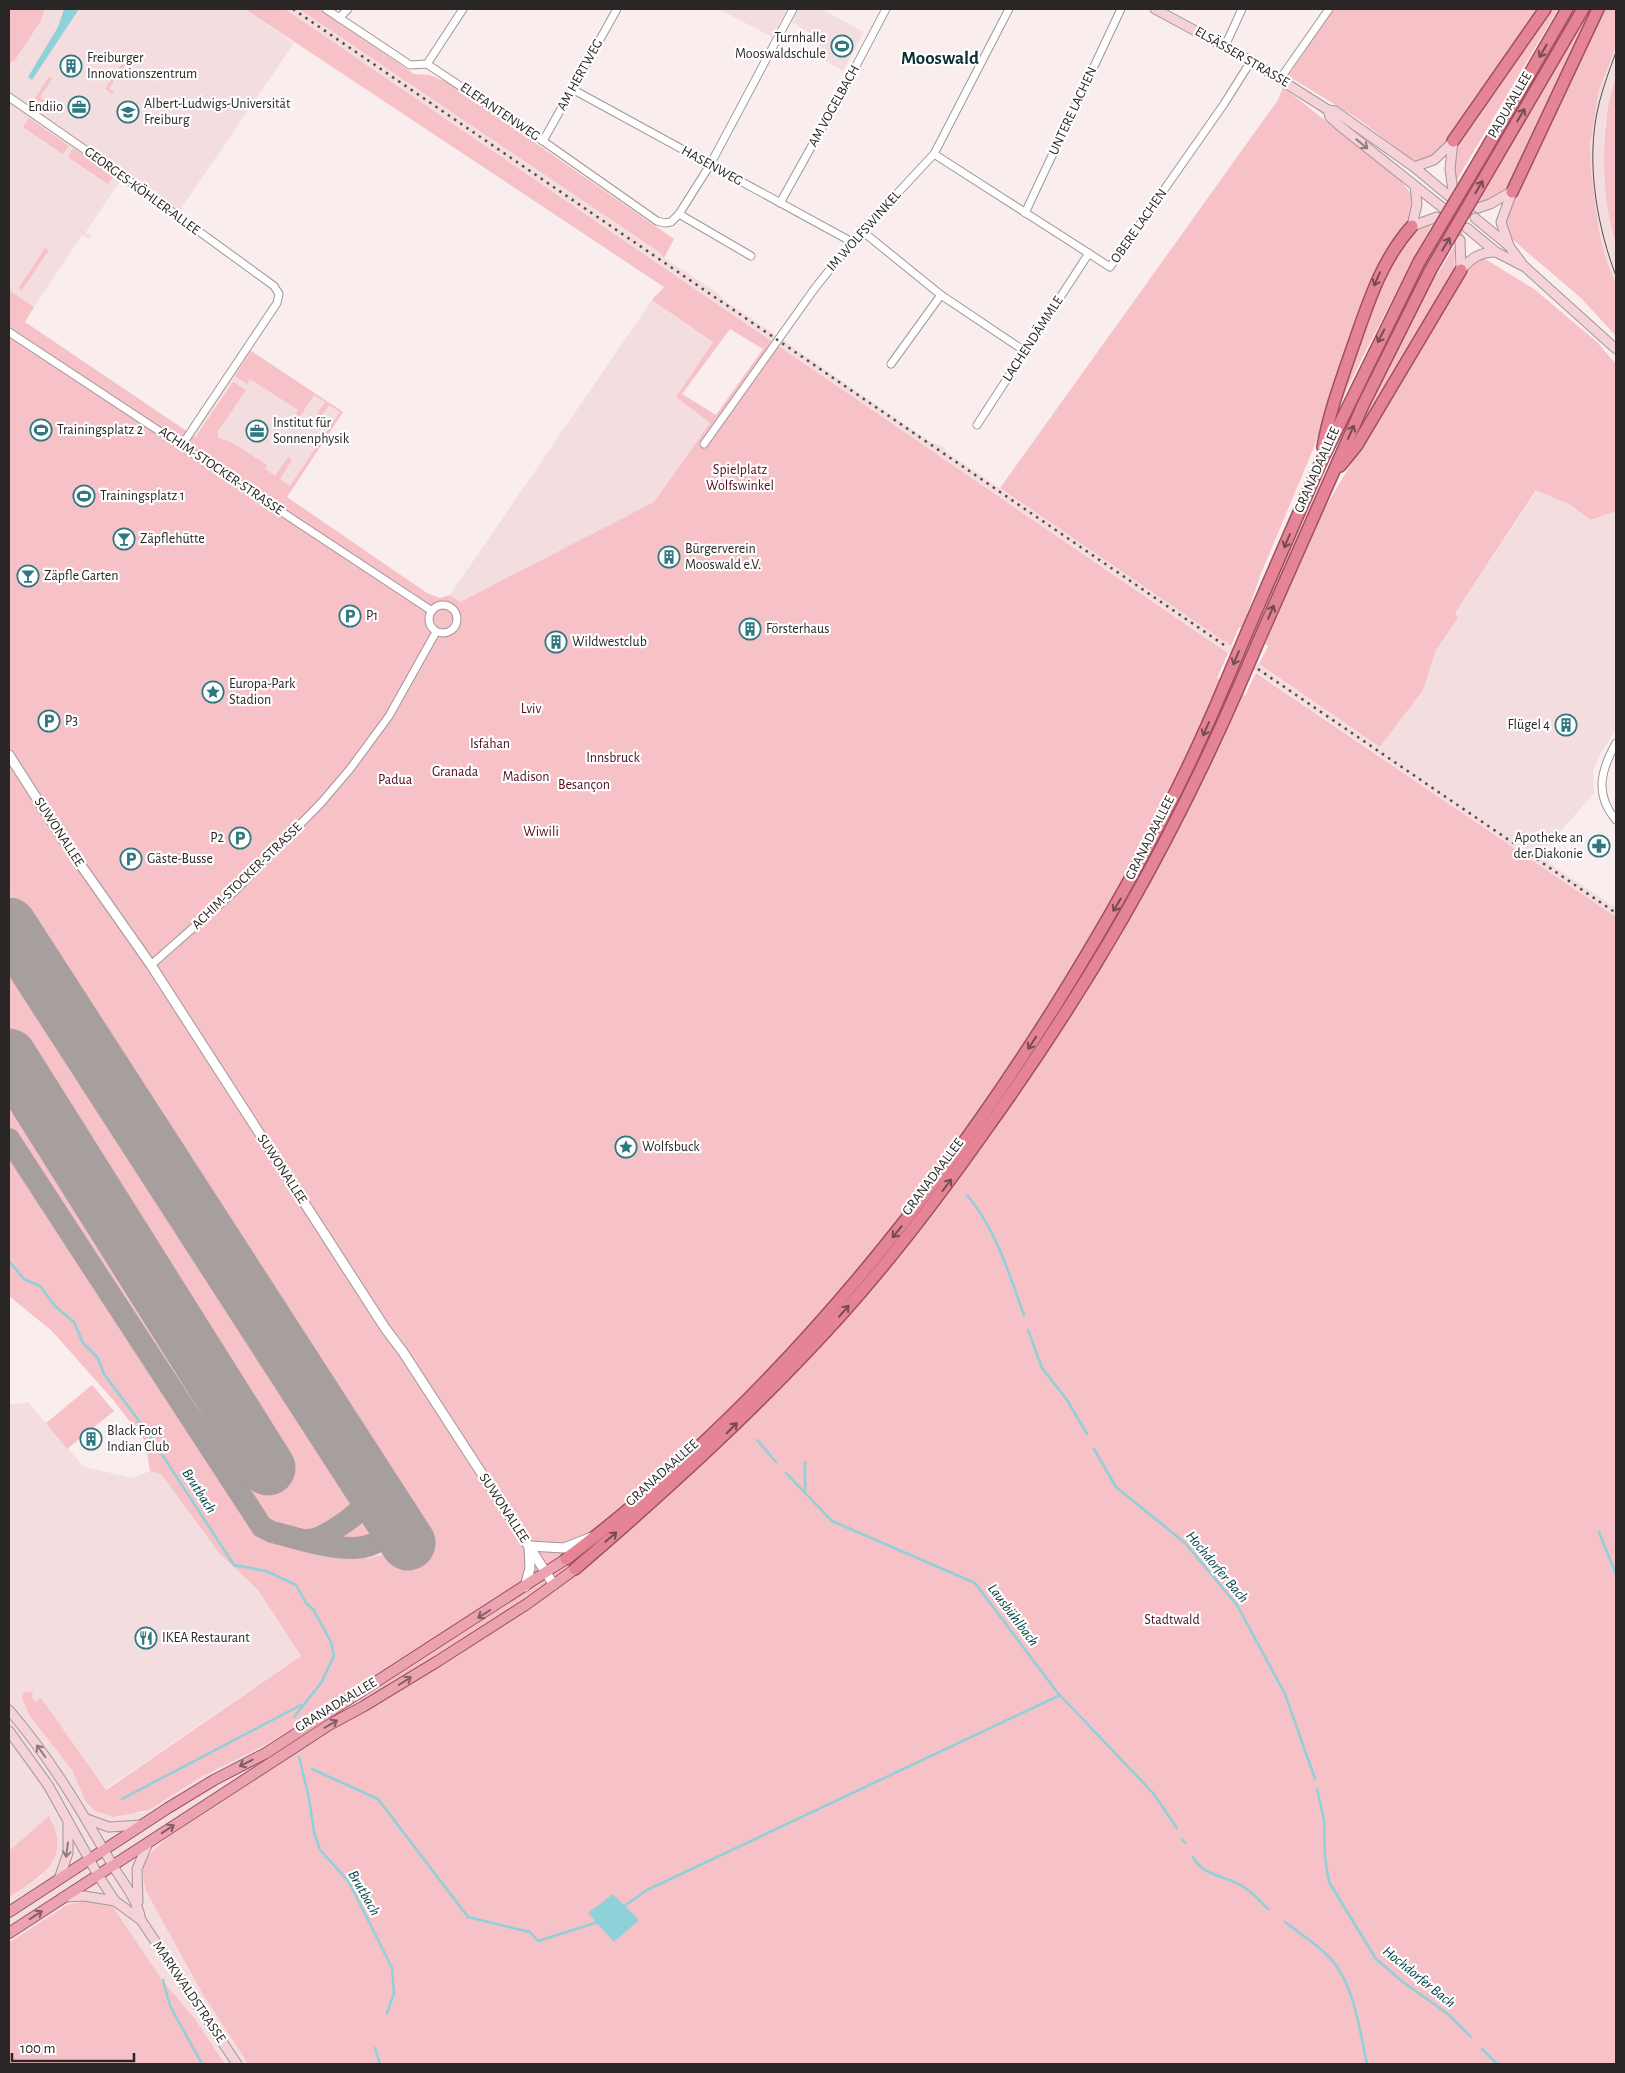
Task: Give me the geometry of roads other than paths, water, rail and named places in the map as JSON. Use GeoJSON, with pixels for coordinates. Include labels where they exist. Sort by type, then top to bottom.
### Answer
{"type":"FeatureCollection","features":[{"type":"Feature","properties":{"kind":"highway"},"geometry":{"type":"LineString","coordinates":[[1454,141],[1545,9]]}},
{"type":"Feature","properties":{"kind":"highway","name":"PADUAALLEE"},"geometry":{"type":"LineString","coordinates":[[1447,209],[1484,151],[1567,9]]}},
{"type":"Feature","properties":{"kind":"highway","name":"PADUAALLEE"},"geometry":{"type":"LineString","coordinates":[[1462,217],[1583,9]]}},
{"type":"Feature","properties":{"kind":"highway"},"geometry":{"type":"LineString","coordinates":[[1512,192],[1598,9]]}},
{"type":"Feature","properties":{"kind":"highway","name":"GRANADAALLEE"},"geometry":{"type":"LineString","coordinates":[[566,1559],[596,1536],[699,1445],[784,1360],[872,1263],[948,1166],[1034,1040],[1121,897],[1174,794],[1225,684],[1320,464],[1447,209]]}},
{"type":"Feature","properties":{"kind":"highway","name":"GRANADAALLEE"},"geometry":{"type":"LineString","coordinates":[[575,1569],[699,1461],[840,1316],[920,1220],[1045,1047],[1114,936],[1187,801],[1330,476],[1380,370],[1430,271],[1462,217]]}},
{"type":"Feature","properties":{"kind":"highway"},"geometry":{"type":"LineString","coordinates":[[1320,464],[1328,419],[1375,283],[1387,258],[1412,226]]}},
{"type":"Feature","properties":{"kind":"highway"},"geometry":{"type":"LineString","coordinates":[[1330,476],[1357,445],[1461,270]]}},
{"type":"Feature","properties":{"kind":"main road","name":"ELSÄSSER STRASSE"},"geometry":{"type":"LineString","coordinates":[[1154,9],[1225,46],[1328,110],[1334,111],[1414,167],[1448,194],[1454,141]]}},
{"type":"Feature","properties":{"kind":"main road","name":"ELSÄSSER STRASSE"},"geometry":{"type":"LineString","coordinates":[[1328,110],[1330,117],[1340,126],[1447,209]]}},
{"type":"Feature","properties":{"kind":"main road"},"geometry":{"type":"LineString","coordinates":[[1414,167],[1434,160],[1454,141]]}},
{"type":"Feature","properties":{"kind":"main road"},"geometry":{"type":"LineString","coordinates":[[1412,226],[1417,204],[1415,186]]}},
{"type":"Feature","properties":{"kind":"main road"},"geometry":{"type":"LineString","coordinates":[[1478,208],[1512,192]]}},
{"type":"Feature","properties":{"kind":"main road"},"geometry":{"type":"LineString","coordinates":[[1509,246],[1501,222],[1512,192]]}},
{"type":"Feature","properties":{"kind":"main road"},"geometry":{"type":"LineString","coordinates":[[1412,226],[1437,218]]}},
{"type":"Feature","properties":{"kind":"main road"},"geometry":{"type":"LineString","coordinates":[[1475,218],[1509,246],[1525,267],[1616,349]]}},
{"type":"Feature","properties":{"kind":"main road"},"geometry":{"type":"LineString","coordinates":[[1467,228],[1496,252],[1525,267]]}},
{"type":"Feature","properties":{"kind":"main road"},"geometry":{"type":"LineString","coordinates":[[1460,240],[1461,270]]}},
{"type":"Feature","properties":{"kind":"main road"},"geometry":{"type":"LineString","coordinates":[[1461,270],[1471,259],[1481,253],[1496,252]]}},
{"type":"Feature","properties":{"kind":"main road","name":"GRANADAALLEE"},"geometry":{"type":"LineString","coordinates":[[9,1912],[141,1825],[214,1780],[266,1753],[566,1559]]}},
{"type":"Feature","properties":{"kind":"main road","name":"GRANADAALLEE"},"geometry":{"type":"LineString","coordinates":[[9,1933],[321,1730],[438,1661],[554,1585],[575,1569]]}},
{"type":"Feature","properties":{"kind":"main road","name":"MARKWALDSTRASSE"},"geometry":{"type":"LineString","coordinates":[[9,1710],[29,1734],[87,1819],[138,1905],[142,1920],[237,2064]]}},
{"type":"Feature","properties":{"kind":"main road","name":"MARKWALDSTRASSE"},"geometry":{"type":"LineString","coordinates":[[9,1732],[32,1761],[115,1901],[142,1920]]}},
{"type":"Feature","properties":{"kind":"main road"},"geometry":{"type":"LineString","coordinates":[[87,1819],[109,1827],[141,1825]]}},
{"type":"Feature","properties":{"kind":"main road"},"geometry":{"type":"LineString","coordinates":[[59,1878],[68,1853],[68,1821]]}},
{"type":"Feature","properties":{"kind":"main road"},"geometry":{"type":"LineString","coordinates":[[138,1905],[137,1869],[149,1842]]}},
{"type":"Feature","properties":{"kind":"main road"},"geometry":{"type":"LineString","coordinates":[[63,1897],[84,1896],[115,1901]]}},
{"type":"Feature","properties":{"kind":"street","name":"ELEFANTENWEG"},"geometry":{"type":"LineString","coordinates":[[326,9],[410,65],[426,64],[543,141],[657,221],[671,222],[679,214]]}},
{"type":"Feature","properties":{"kind":"street"},"geometry":{"type":"LineString","coordinates":[[339,18],[348,9]]}},
{"type":"Feature","properties":{"kind":"street"},"geometry":{"type":"LineString","coordinates":[[426,64],[463,9]]}},
{"type":"Feature","properties":{"kind":"street","name":"AM HERTWEG"},"geometry":{"type":"LineString","coordinates":[[543,141],[617,9]]}},
{"type":"Feature","properties":{"kind":"street"},"geometry":{"type":"LineString","coordinates":[[751,256],[679,214],[710,165],[793,9]]}},
{"type":"Feature","properties":{"kind":"street","name":"AM VOGELBACH"},"geometry":{"type":"LineString","coordinates":[[780,203],[886,9]]}},
{"type":"Feature","properties":{"kind":"street","name":"IM WOLFSWINKEL"},"geometry":{"type":"LineString","coordinates":[[704,444],[814,288],[852,242],[934,154],[1009,9]]}},
{"type":"Feature","properties":{"kind":"street","name":"UNTERE LACHEN"},"geometry":{"type":"LineString","coordinates":[[1025,213],[1121,9]]}},
{"type":"Feature","properties":{"kind":"street"},"geometry":{"type":"LineString","coordinates":[[1225,46],[1242,9]]}},
{"type":"Feature","properties":{"kind":"street"},"geometry":{"type":"LineString","coordinates":[[1280,79],[1329,9]]}},
{"type":"Feature","properties":{"kind":"street","name":"OBERE LACHEN"},"geometry":{"type":"LineString","coordinates":[[934,154],[1110,267],[1218,112],[1251,61]]}},
{"type":"Feature","properties":{"kind":"street","name":"HASENWEG"},"geometry":{"type":"LineString","coordinates":[[572,89],[852,242]]}},
{"type":"Feature","properties":{"kind":"street","name":"GEORGES-KÖHLER-ALLEE"},"geometry":{"type":"LineString","coordinates":[[9,97],[120,174],[274,286],[279,294],[277,303],[182,445]]}},
{"type":"Feature","properties":{"kind":"street"},"geometry":{"type":"LineString","coordinates":[[862,231],[941,295],[1026,352]]}},
{"type":"Feature","properties":{"kind":"street","name":"LACHENDÄMMLE"},"geometry":{"type":"LineString","coordinates":[[977,425],[1089,253]]}},
{"type":"Feature","properties":{"kind":"street"},"geometry":{"type":"LineString","coordinates":[[890,364],[941,295]]}},
{"type":"Feature","properties":{"kind":"street","name":"ACHIM-STOCKER-STRASSE"},"geometry":{"type":"LineString","coordinates":[[9,332],[432,611]]}},
{"type":"Feature","properties":{"kind":"street"},"geometry":{"type":"LineString","coordinates":[[439,606],[452,608],[457,616],[453,629],[445,633],[436,632],[429,622],[432,611],[439,606]]}},
{"type":"Feature","properties":{"kind":"street","name":"ACHIM-STOCKER-STRASSE"},"geometry":{"type":"LineString","coordinates":[[151,965],[209,916],[267,861],[326,796],[389,716],[436,632]]}},
{"type":"Feature","properties":{"kind":"street"},"geometry":{"type":"LineString","coordinates":[[1616,743],[1604,763],[1602,778],[1604,796],[1616,820]]}},
{"type":"Feature","properties":{"kind":"street","name":"SUWONALLEE"},"geometry":{"type":"LineString","coordinates":[[9,755],[66,844],[151,965],[380,1321],[403,1352],[554,1585]]}},
{"type":"Feature","properties":{"kind":"street"},"geometry":{"type":"LineString","coordinates":[[525,1587],[530,1568],[529,1546],[564,1548],[584,1538],[596,1536]]}},
{"type":"Feature","properties":{"kind":"water"},"geometry":{"type":"Polygon","coordinates":[[[64,9],[79,9],[32,80],[28,77],[58,27],[64,9]]]}},
{"type":"Feature","properties":{"kind":"water"},"geometry":{"type":"Polygon","coordinates":[[[613,1894],[639,1920],[614,1942],[588,1913],[613,1894]]]}},
{"type":"Feature","properties":{"kind":"waterway","name":"Hochdorfer Bach"},"geometry":{"type":"LineString","coordinates":[[967,1195],[994,1237],[1024,1315]]}},
{"type":"Feature","properties":{"kind":"waterway","name":"Brutbach"},"geometry":{"type":"LineString","coordinates":[[9,1261],[24,1279],[40,1286],[55,1306],[74,1322],[83,1343],[98,1358],[104,1374],[148,1433],[234,1565],[266,1571],[296,1585],[306,1603],[313,1609],[331,1642],[334,1656],[321,1683],[294,1717]]}},
{"type":"Feature","properties":{"kind":"waterway","name":"Hochdorfer Bach"},"geometry":{"type":"LineString","coordinates":[[1028,1330],[1042,1368],[1067,1400],[1087,1434]]}},
{"type":"Feature","properties":{"kind":"waterway","name":"Lausbühlbach"},"geometry":{"type":"LineString","coordinates":[[757,1440],[776,1462]]}},
{"type":"Feature","properties":{"kind":"waterway","name":"Hochdorfer Bach"},"geometry":{"type":"LineString","coordinates":[[1094,1449],[1116,1487],[1185,1543],[1237,1605],[1285,1694],[1315,1779]]}},
{"type":"Feature","properties":{"kind":"waterway"},"geometry":{"type":"LineString","coordinates":[[805,1462],[805,1493]]}},
{"type":"Feature","properties":{"kind":"waterway","name":"Lausbühlbach"},"geometry":{"type":"LineString","coordinates":[[786,1473],[832,1521],[975,1583],[1057,1692],[1153,1793],[1177,1828]]}},
{"type":"Feature","properties":{"kind":"waterway"},"geometry":{"type":"LineString","coordinates":[[1599,1532],[1616,1574]]}},
{"type":"Feature","properties":{"kind":"waterway"},"geometry":{"type":"LineString","coordinates":[[623,1907],[647,1890],[1060,1695]]}},
{"type":"Feature","properties":{"kind":"waterway"},"geometry":{"type":"LineString","coordinates":[[122,1799],[301,1705]]}},
{"type":"Feature","properties":{"kind":"waterway","name":"Brutbach"},"geometry":{"type":"LineString","coordinates":[[299,1757],[309,1798],[314,1832],[320,1850],[349,1882],[392,1968],[394,1993],[387,2013]]}},
{"type":"Feature","properties":{"kind":"waterway"},"geometry":{"type":"LineString","coordinates":[[312,1769],[378,1799],[468,1917],[530,1932],[538,1941],[598,1922]]}},
{"type":"Feature","properties":{"kind":"waterway","name":"Hochdorfer Bach"},"geometry":{"type":"LineString","coordinates":[[1317,1789],[1324,1820],[1325,1857],[1329,1882],[1376,1959],[1403,1982],[1448,2014],[1471,2037]]}},
{"type":"Feature","properties":{"kind":"waterway","name":"Lausbühlbach"},"geometry":{"type":"LineString","coordinates":[[1182,1839],[1185,1843]]}},
{"type":"Feature","properties":{"kind":"waterway","name":"Lausbühlbach"},"geometry":{"type":"LineString","coordinates":[[1193,1857],[1203,1869],[1239,1884],[1268,1909]]}},
{"type":"Feature","properties":{"kind":"waterway","name":"Lausbühlbach"},"geometry":{"type":"LineString","coordinates":[[1285,1922],[1325,1953],[1343,1976],[1354,2005],[1367,2064]]}},
{"type":"Feature","properties":{"kind":"waterway"},"geometry":{"type":"LineString","coordinates":[[163,1980],[170,2006],[202,2064]]}},
{"type":"Feature","properties":{"kind":"waterway","name":"Brutbach"},"geometry":{"type":"LineString","coordinates":[[375,2048],[380,2064]]}},
{"type":"Feature","properties":{"kind":"waterway","name":"Hochdorfer Bach"},"geometry":{"type":"LineString","coordinates":[[1482,2049],[1497,2064]]}},
{"type":"Feature","properties":{"kind":"tunnel"},"geometry":{"type":"LineString","coordinates":[[1450,205],[1460,240]]}},
{"type":"Feature","properties":{"kind":"tram line"},"geometry":{"type":"LineString","coordinates":[[1616,52],[1604,85],[1596,118],[1593,158],[1599,219],[1616,276]]}},
{"type":"Feature","properties":{"kind":"railway"},"geometry":{"type":"LineString","coordinates":[[293,9],[1227,647]]}},
{"type":"Feature","properties":{"kind":"railway"},"geometry":{"type":"LineString","coordinates":[[1258,669],[1616,913]]}},
{"type":"Feature","properties":{"kind":"place","name":"Turnhalle Mooswaldschule"},"geometry":{"type":"Point","coordinates":[842,46]}},
{"type":"Feature","properties":{"kind":"place","name":"Freiburger Innovationszentrum"},"geometry":{"type":"Point","coordinates":[71,66]}},
{"type":"Feature","properties":{"kind":"place","name":"Endiio"},"geometry":{"type":"Point","coordinates":[79,107]}},
{"type":"Feature","properties":{"kind":"place","name":"Albert-Ludwigs-Universität Freiburg"},"geometry":{"type":"Point","coordinates":[128,112]}},
{"type":"Feature","properties":{"kind":"place","name":"Trainingsplatz 2"},"geometry":{"type":"Point","coordinates":[41,430]}},
{"type":"Feature","properties":{"kind":"place","name":"Institut für Sonnenphysik"},"geometry":{"type":"Point","coordinates":[257,431]}},
{"type":"Feature","properties":{"kind":"place","name":"Trainingsplatz 1"},"geometry":{"type":"Point","coordinates":[84,496]}},
{"type":"Feature","properties":{"kind":"place","name":"Zäpflehütte"},"geometry":{"type":"Point","coordinates":[124,539]}},
{"type":"Feature","properties":{"kind":"place","name":"Bürgerverein Mooswald e.V."},"geometry":{"type":"Point","coordinates":[669,557]}},
{"type":"Feature","properties":{"kind":"place","name":"Zäpfle Garten"},"geometry":{"type":"Point","coordinates":[28,576]}},
{"type":"Feature","properties":{"kind":"place","name":"P1"},"geometry":{"type":"Point","coordinates":[350,616]}},
{"type":"Feature","properties":{"kind":"place","name":"Försterhaus"},"geometry":{"type":"Point","coordinates":[750,629]}},
{"type":"Feature","properties":{"kind":"place","name":"Wildwestclub"},"geometry":{"type":"Point","coordinates":[556,642]}},
{"type":"Feature","properties":{"kind":"place","name":"Europa-Park Stadion"},"geometry":{"type":"Point","coordinates":[213,692]}},
{"type":"Feature","properties":{"kind":"place","name":"P3"},"geometry":{"type":"Point","coordinates":[49,721]}},
{"type":"Feature","properties":{"kind":"place","name":"Flügel 4"},"geometry":{"type":"Point","coordinates":[1566,725]}},
{"type":"Feature","properties":{"kind":"place","name":"P2"},"geometry":{"type":"Point","coordinates":[240,838]}},
{"type":"Feature","properties":{"kind":"place","name":"Apotheke an der Diakonie"},"geometry":{"type":"Point","coordinates":[1599,846]}},
{"type":"Feature","properties":{"kind":"place","name":"Gäste-Busse"},"geometry":{"type":"Point","coordinates":[131,859]}},
{"type":"Feature","properties":{"kind":"place","name":"Wolfsbuck"},"geometry":{"type":"Point","coordinates":[626,1147]}},
{"type":"Feature","properties":{"kind":"place","name":"Black Foot Indian Club"},"geometry":{"type":"Point","coordinates":[91,1439]}},
{"type":"Feature","properties":{"kind":"place","name":"IKEA Restaurant"},"geometry":{"type":"Point","coordinates":[146,1638]}},
{"type":"Feature","properties":{"kind":"district","name":"Mooswald"},"geometry":{"type":"Point","coordinates":[940,58]}},
{"type":"Feature","properties":{"kind":"park label","name":"Spielplatz Wolfswinkel"},"geometry":{"type":"Point","coordinates":[740,478]}},
{"type":"Feature","properties":{"kind":"park label","name":"Lviv"},"geometry":{"type":"Point","coordinates":[531,709]}},
{"type":"Feature","properties":{"kind":"park label","name":"Isfahan"},"geometry":{"type":"Point","coordinates":[490,744]}},
{"type":"Feature","properties":{"kind":"park label","name":"Innsbruck"},"geometry":{"type":"Point","coordinates":[613,758]}},
{"type":"Feature","properties":{"kind":"park label","name":"Granada"},"geometry":{"type":"Point","coordinates":[455,772]}},
{"type":"Feature","properties":{"kind":"park label","name":"Madison"},"geometry":{"type":"Point","coordinates":[526,777]}},
{"type":"Feature","properties":{"kind":"park label","name":"Padua"},"geometry":{"type":"Point","coordinates":[395,780]}},
{"type":"Feature","properties":{"kind":"park label","name":"Besançon"},"geometry":{"type":"Point","coordinates":[584,785]}},
{"type":"Feature","properties":{"kind":"park label","name":"Wiwili"},"geometry":{"type":"Point","coordinates":[541,832]}},
{"type":"Feature","properties":{"kind":"park label","name":"Stadtwald"},"geometry":{"type":"Point","coordinates":[1172,1620]}}]}
